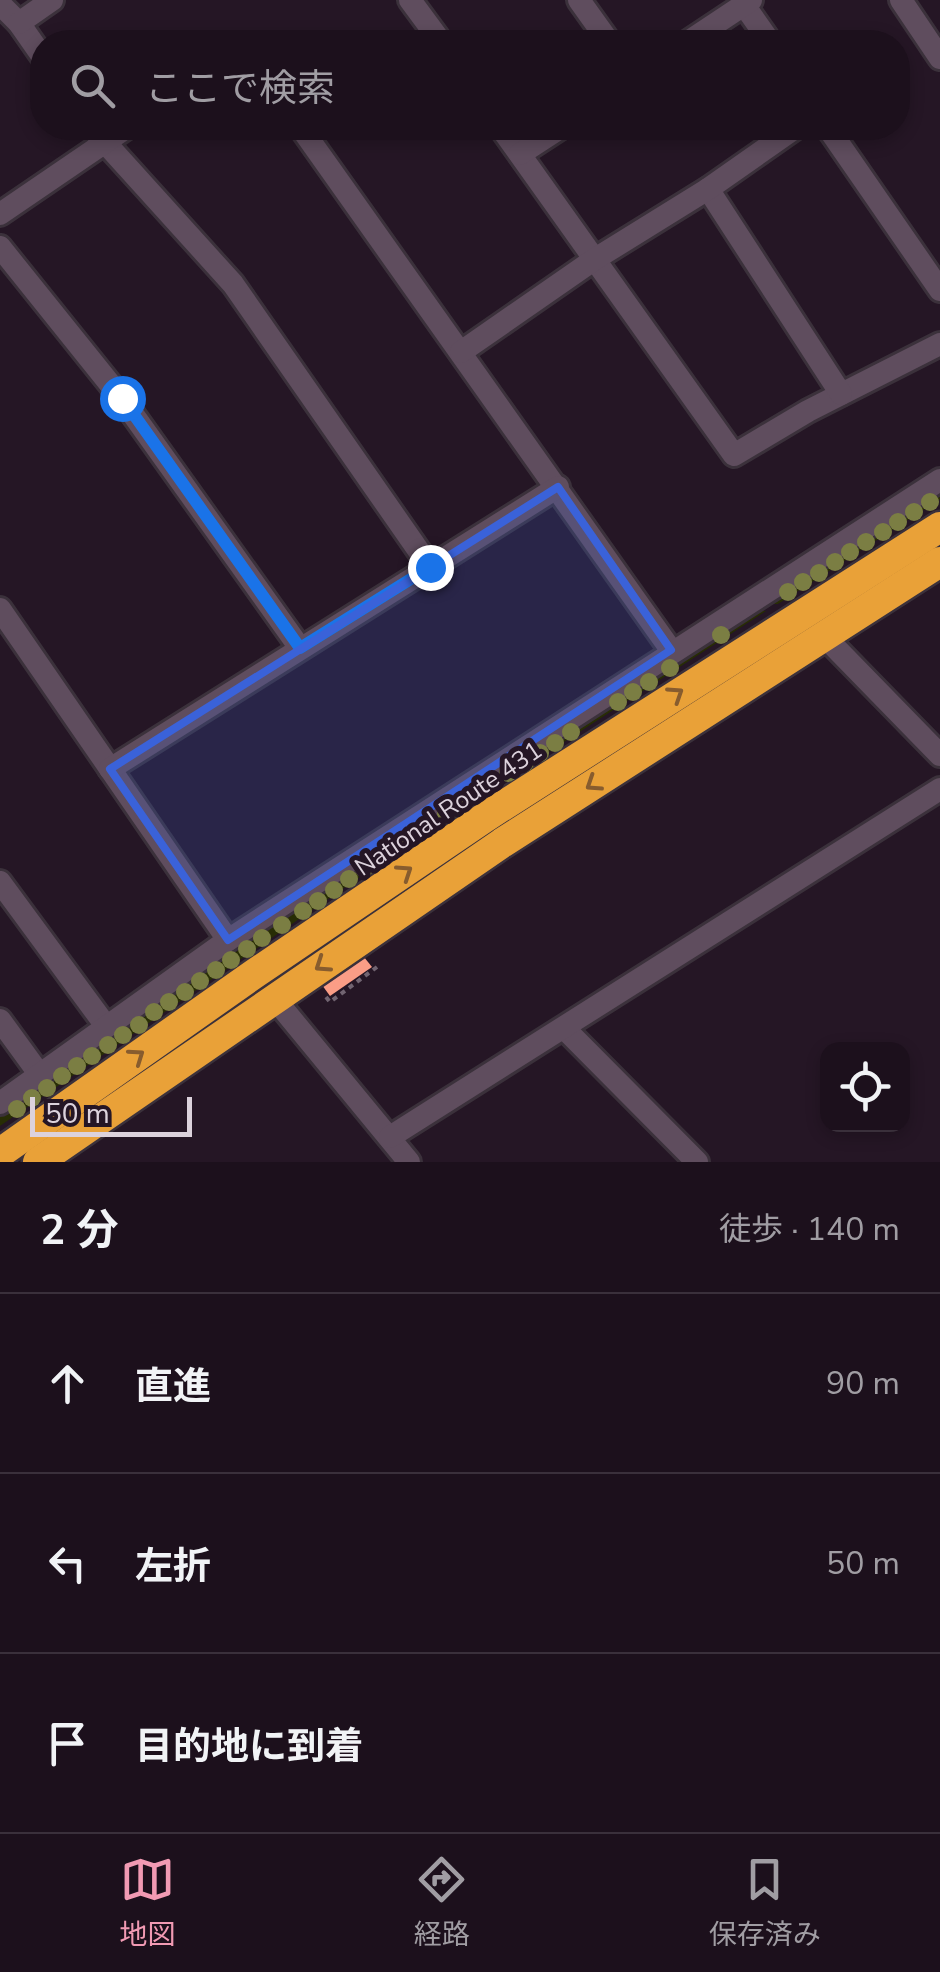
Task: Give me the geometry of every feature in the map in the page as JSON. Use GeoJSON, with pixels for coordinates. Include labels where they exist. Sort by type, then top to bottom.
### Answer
{"type":"FeatureCollection","features":[{"type":"Feature","properties":{"kind":"highway","name":"National Route 431"},"geometry":{"type":"LineString","coordinates":[[0,1153],[487,816],[940,527]]}},
{"type":"Feature","properties":{"kind":"highway"},"geometry":{"type":"LineString","coordinates":[[38,1162],[502,843],[940,562]]}},
{"type":"Feature","properties":{"kind":"street"},"geometry":{"type":"LineString","coordinates":[[19,23],[52,0]]}},
{"type":"Feature","properties":{"kind":"street"},"geometry":{"type":"LineString","coordinates":[[410,0],[432,30]]}},
{"type":"Feature","properties":{"kind":"street"},"geometry":{"type":"LineString","coordinates":[[579,0],[600,30]]}},
{"type":"Feature","properties":{"kind":"street"},"geometry":{"type":"LineString","coordinates":[[901,0],[940,58]]}},
{"type":"Feature","properties":{"kind":"street"},"geometry":{"type":"LineString","coordinates":[[706,30],[748,2],[763,30]]}},
{"type":"Feature","properties":{"kind":"street"},"geometry":{"type":"LineString","coordinates":[[0,4],[30,39]]}},
{"type":"Feature","properties":{"kind":"street"},"geometry":{"type":"LineString","coordinates":[[0,214],[92,140]]}},
{"type":"Feature","properties":{"kind":"street"},"geometry":{"type":"LineString","coordinates":[[103,140],[233,284],[430,567]]}},
{"type":"Feature","properties":{"kind":"street"},"geometry":{"type":"LineString","coordinates":[[310,140],[671,650]]}},
{"type":"Feature","properties":{"kind":"street"},"geometry":{"type":"LineString","coordinates":[[510,140],[734,455],[940,344]]}},
{"type":"Feature","properties":{"kind":"street"},"geometry":{"type":"LineString","coordinates":[[520,154],[542,140]]}},
{"type":"Feature","properties":{"kind":"street"},"geometry":{"type":"LineString","coordinates":[[461,352],[778,140]]}},
{"type":"Feature","properties":{"kind":"street"},"geometry":{"type":"LineString","coordinates":[[836,140],[940,290]]}},
{"type":"Feature","properties":{"kind":"street"},"geometry":{"type":"LineString","coordinates":[[708,189],[841,394]]}},
{"type":"Feature","properties":{"kind":"street"},"geometry":{"type":"LineString","coordinates":[[0,246],[122,398],[300,648]]}},
{"type":"Feature","properties":{"kind":"street"},"geometry":{"type":"LineString","coordinates":[[0,1103],[228,940],[671,650],[940,480]]}},
{"type":"Feature","properties":{"kind":"street"},"geometry":{"type":"LineString","coordinates":[[110,768],[558,488]]}},
{"type":"Feature","properties":{"kind":"street"},"geometry":{"type":"LineString","coordinates":[[0,609],[228,940]]}},
{"type":"Feature","properties":{"kind":"street"},"geometry":{"type":"LineString","coordinates":[[824,636],[940,755]]}},
{"type":"Feature","properties":{"kind":"street"},"geometry":{"type":"LineString","coordinates":[[390,1137],[940,789]]}},
{"type":"Feature","properties":{"kind":"street"},"geometry":{"type":"LineString","coordinates":[[0,882],[106,1026]]}},
{"type":"Feature","properties":{"kind":"street"},"geometry":{"type":"LineString","coordinates":[[274,998],[409,1162]]}},
{"type":"Feature","properties":{"kind":"street"},"geometry":{"type":"LineString","coordinates":[[0,1020],[40,1074]]}},
{"type":"Feature","properties":{"kind":"street"},"geometry":{"type":"LineString","coordinates":[[565,1029],[696,1162]]}},
{"type":"Feature","properties":{"kind":"path"},"geometry":{"type":"LineString","coordinates":[[330,1002],[377,966],[372,959]]}},
{"type":"Feature","properties":{"kind":"highlighted area"},"geometry":{"type":"Polygon","coordinates":[[[558,487],[671,650],[228,940],[110,769],[558,487]]]}},
{"type":"Feature","properties":{"kind":"green space"},"geometry":{"type":"Polygon","coordinates":[[[940,491],[940,499],[778,604],[761,604],[940,491]]]}},
{"type":"Feature","properties":{"kind":"green space"},"geometry":{"type":"Polygon","coordinates":[[[940,542],[940,546],[473,848],[9,1162],[264,983],[533,803],[940,542]]]}},
{"type":"Feature","properties":{"kind":"green space"},"geometry":{"type":"Polygon","coordinates":[[[757,611],[766,611],[419,836],[0,1126],[0,1115],[402,837],[757,611]]]}},
{"type":"Feature","properties":{"kind":"building"},"geometry":{"type":"Polygon","coordinates":[[[364,957],[372,967],[330,996],[322,985],[364,957]]]}},
{"type":"Feature","properties":{"kind":"route"},"geometry":{"type":"LineString","coordinates":[[122,398],[300,648],[430,567]]}}]}
